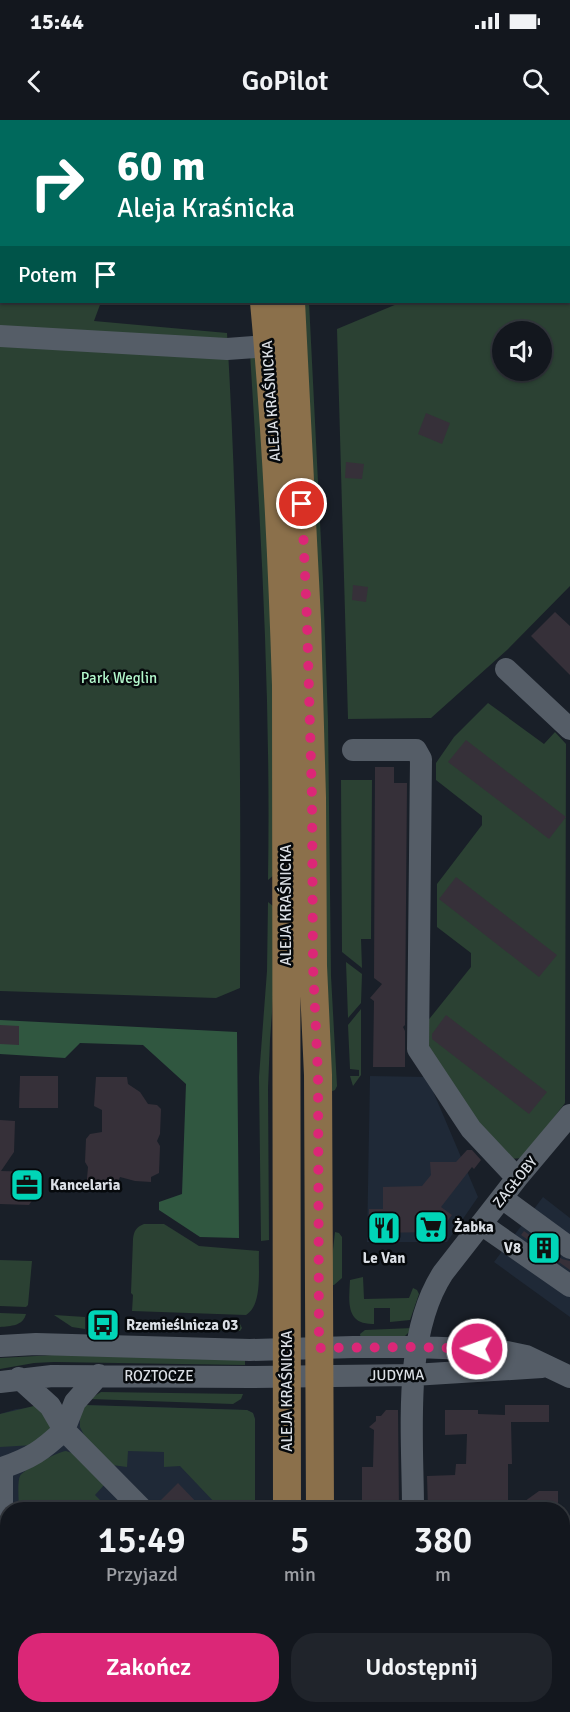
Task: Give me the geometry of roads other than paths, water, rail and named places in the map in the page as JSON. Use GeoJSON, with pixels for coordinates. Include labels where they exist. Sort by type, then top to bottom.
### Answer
{"type":"FeatureCollection","features":[{"type":"Feature","properties":{"kind":"main road","name":"ALEJA KRAŚNICKA"},"geometry":{"type":"LineString","coordinates":[[264,303],[283,594],[286,685],[288,1502]]}},
{"type":"Feature","properties":{"kind":"main road","name":"ALEJA KRAŚNICKA"},"geometry":{"type":"LineString","coordinates":[[291,303],[307,620],[312,798],[313,966],[318,1087],[320,1502]]}},
{"type":"Feature","properties":{"kind":"street"},"geometry":{"type":"LineString","coordinates":[[0,336],[228,349],[268,346]]}},
{"type":"Feature","properties":{"kind":"street"},"geometry":{"type":"LineString","coordinates":[[506,669],[570,729]]}},
{"type":"Feature","properties":{"kind":"street"},"geometry":{"type":"LineString","coordinates":[[354,750],[416,750],[421,759],[418,1049],[471,1129],[517,1178]]}},
{"type":"Feature","properties":{"kind":"street","name":"ZAGŁOBY"},"geometry":{"type":"LineString","coordinates":[[414,1502],[413,1375],[416,1347],[433,1290],[443,1273],[517,1178],[570,1115]]}},
{"type":"Feature","properties":{"kind":"street"},"geometry":{"type":"LineString","coordinates":[[502,1198],[570,1248]]}},
{"type":"Feature","properties":{"kind":"street"},"geometry":{"type":"LineString","coordinates":[[481,1224],[570,1286]]}},
{"type":"Feature","properties":{"kind":"street","name":"ROZTOCZE"},"geometry":{"type":"LineString","coordinates":[[0,1346],[36,1344],[250,1350],[287,1362],[319,1376]]}},
{"type":"Feature","properties":{"kind":"street","name":"JUDYMA"},"geometry":{"type":"LineString","coordinates":[[319,1348],[416,1347],[496,1350],[526,1356],[570,1377]]}},
{"type":"Feature","properties":{"kind":"street","name":"ROZTOCZE"},"geometry":{"type":"LineString","coordinates":[[9,1380],[287,1362],[319,1348]]}},
{"type":"Feature","properties":{"kind":"street","name":"JUDYMA"},"geometry":{"type":"LineString","coordinates":[[319,1376],[413,1375],[546,1367]]}},
{"type":"Feature","properties":{"kind":"street"},"geometry":{"type":"LineString","coordinates":[[1,1502],[1,1468],[44,1450],[64,1430],[75,1402],[99,1375]]}},
{"type":"Feature","properties":{"kind":"street"},"geometry":{"type":"LineString","coordinates":[[9,1380],[51,1406],[64,1430],[131,1502]]}},
{"type":"Feature","properties":{"kind":"place","name":"Kancelaria"},"geometry":{"type":"Point","coordinates":[27,1185]}},
{"type":"Feature","properties":{"kind":"place","name":"Żabka"},"geometry":{"type":"Point","coordinates":[431,1227]}},
{"type":"Feature","properties":{"kind":"place","name":"Le Van"},"geometry":{"type":"Point","coordinates":[384,1228]}},
{"type":"Feature","properties":{"kind":"place","name":"V8"},"geometry":{"type":"Point","coordinates":[544,1248]}},
{"type":"Feature","properties":{"kind":"place","name":"Rzemieślnicza 03"},"geometry":{"type":"Point","coordinates":[103,1325]}},
{"type":"Feature","properties":{"kind":"park label","name":"Park Weglin"},"geometry":{"type":"Point","coordinates":[119,678]}}]}
